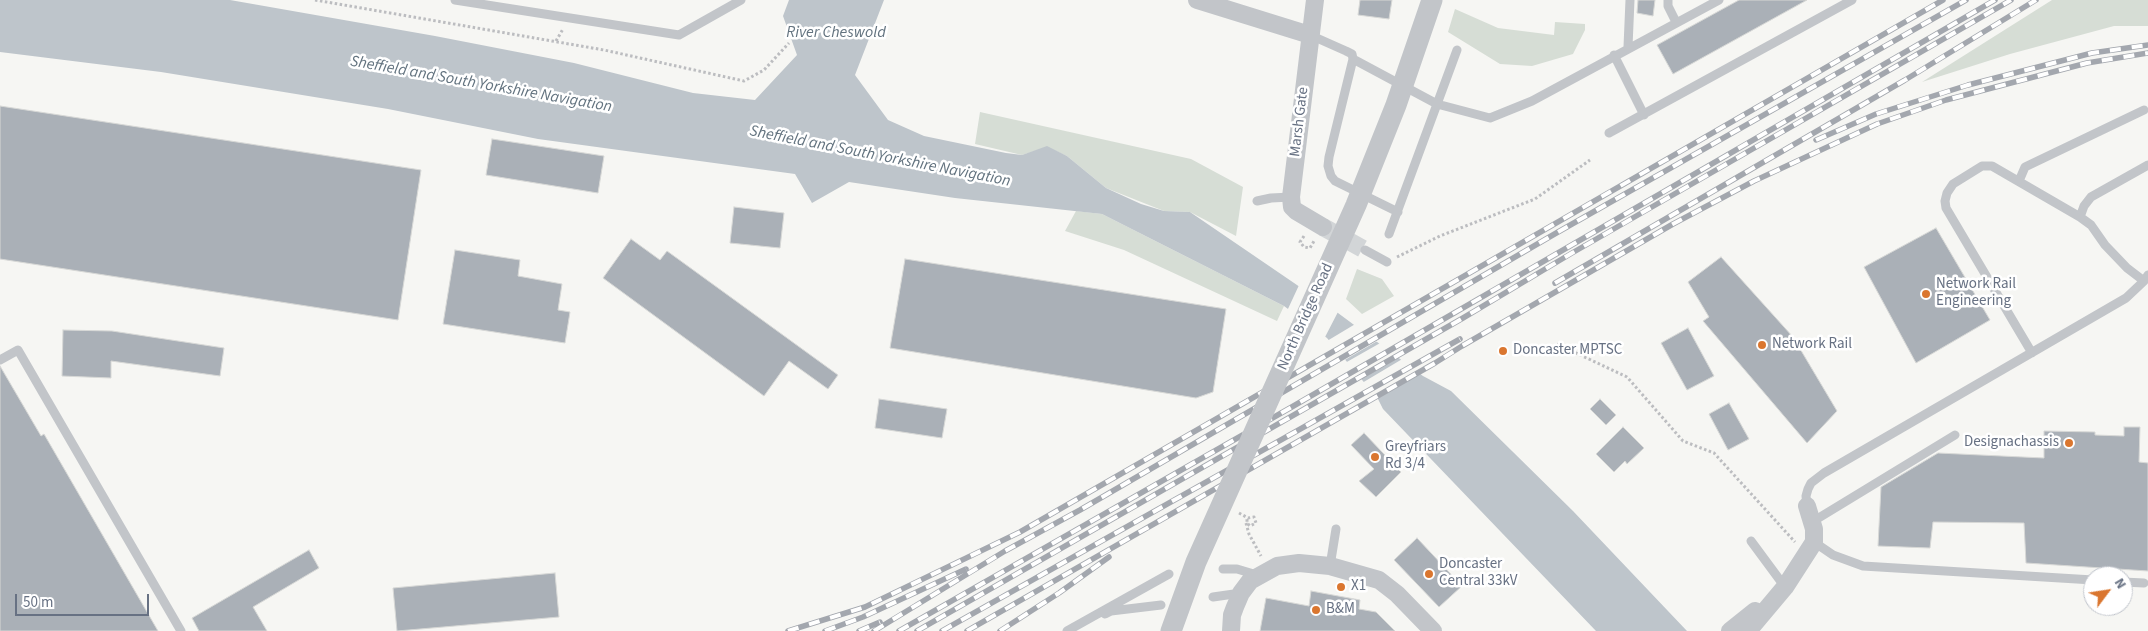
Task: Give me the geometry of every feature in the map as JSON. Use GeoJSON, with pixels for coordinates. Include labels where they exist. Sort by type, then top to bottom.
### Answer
{"type":"FeatureCollection","features":[{"type":"Feature","properties":{"kind":"street"},"geometry":{"type":"LineString","coordinates":[[1197,0],[1223,4],[1310,35]]}},
{"type":"Feature","properties":{"kind":"street","name":"Marsh Gate"},"geometry":{"type":"LineString","coordinates":[[1290,197],[1315,0]]}},
{"type":"Feature","properties":{"kind":"street","name":"North Bridge Road"},"geometry":{"type":"LineString","coordinates":[[1171,631],[1196,562],[1356,205],[1396,105],[1432,0]]}},
{"type":"Feature","properties":{"kind":"street"},"geometry":{"type":"LineString","coordinates":[[1290,197],[1292,207],[1316,234]]}},
{"type":"Feature","properties":{"kind":"street"},"geometry":{"type":"LineString","coordinates":[[1748,631],[1785,587],[1810,549],[1815,536],[1810,514]]}},
{"type":"Feature","properties":{"kind":"street"},"geometry":{"type":"LineString","coordinates":[[1231,631],[1232,615],[1241,593],[1250,581],[1264,572],[1292,563],[1330,566],[1371,577],[1384,583],[1433,631]]}},
{"type":"Feature","properties":{"kind":"street"},"geometry":{"type":"LineString","coordinates":[[1730,631],[1785,587]]}},
{"type":"Feature","properties":{"kind":"lane"},"geometry":{"type":"LineString","coordinates":[[455,0],[679,35],[742,0]]}},
{"type":"Feature","properties":{"kind":"lane"},"geometry":{"type":"LineString","coordinates":[[1628,47],[1630,0]]}},
{"type":"Feature","properties":{"kind":"lane"},"geometry":{"type":"LineString","coordinates":[[1668,0],[1668,6],[1676,22]]}},
{"type":"Feature","properties":{"kind":"lane"},"geometry":{"type":"LineString","coordinates":[[1310,35],[1352,54],[1353,58],[1437,104],[1490,118],[1532,101],[1628,47],[1719,0]]}},
{"type":"Feature","properties":{"kind":"lane"},"geometry":{"type":"LineString","coordinates":[[1609,134],[1852,0]]}},
{"type":"Feature","properties":{"kind":"lane"},"geometry":{"type":"LineString","coordinates":[[1390,234],[1457,50]]}},
{"type":"Feature","properties":{"kind":"lane"},"geometry":{"type":"LineString","coordinates":[[1614,55],[1644,114]]}},
{"type":"Feature","properties":{"kind":"lane"},"geometry":{"type":"LineString","coordinates":[[1353,58],[1328,157],[1328,166],[1335,181],[1398,212]]}},
{"type":"Feature","properties":{"kind":"lane"},"geometry":{"type":"LineString","coordinates":[[2019,182],[2025,167],[2144,110]]}},
{"type":"Feature","properties":{"kind":"lane"},"geometry":{"type":"LineString","coordinates":[[1955,435],[1810,514],[1806,496],[1808,489],[1811,483],[1824,473],[2032,353],[2126,298],[2146,278],[2127,268],[2105,245],[2091,225],[2080,217],[1992,166],[1986,165],[1952,184],[1945,201],[1946,208],[2032,353]]}},
{"type":"Feature","properties":{"kind":"lane"},"geometry":{"type":"LineString","coordinates":[[2080,217],[2084,206],[2092,197],[2148,165]]}},
{"type":"Feature","properties":{"kind":"lane"},"geometry":{"type":"LineString","coordinates":[[1258,202],[1271,198],[1290,197]]}},
{"type":"Feature","properties":{"kind":"lane"},"geometry":{"type":"LineString","coordinates":[[1365,250],[1387,262]]}},
{"type":"Feature","properties":{"kind":"lane"},"geometry":{"type":"LineString","coordinates":[[0,360],[18,350],[181,631]]}},
{"type":"Feature","properties":{"kind":"lane"},"geometry":{"type":"LineString","coordinates":[[1330,566],[1336,530]]}},
{"type":"Feature","properties":{"kind":"lane"},"geometry":{"type":"LineString","coordinates":[[1751,541],[1785,587]]}},
{"type":"Feature","properties":{"kind":"lane"},"geometry":{"type":"LineString","coordinates":[[1810,549],[1863,566],[2083,579]]}},
{"type":"Feature","properties":{"kind":"lane"},"geometry":{"type":"LineString","coordinates":[[1223,569],[1264,572]]}},
{"type":"Feature","properties":{"kind":"lane"},"geometry":{"type":"LineString","coordinates":[[1067,631],[1169,574]]}},
{"type":"Feature","properties":{"kind":"lane"},"geometry":{"type":"LineString","coordinates":[[2133,582],[2144,583]]}},
{"type":"Feature","properties":{"kind":"lane"},"geometry":{"type":"LineString","coordinates":[[1213,597],[1241,593]]}},
{"type":"Feature","properties":{"kind":"lane"},"geometry":{"type":"LineString","coordinates":[[1075,631],[1111,611],[1161,605]]}},
{"type":"Feature","properties":{"kind":"path"},"geometry":{"type":"LineString","coordinates":[[315,0],[604,50],[744,81],[764,70],[788,42]]}},
{"type":"Feature","properties":{"kind":"path"},"geometry":{"type":"LineString","coordinates":[[1387,262],[1440,236],[1535,199],[1590,160]]}},
{"type":"Feature","properties":{"kind":"path"},"geometry":{"type":"LineString","coordinates":[[1557,344],[1627,377],[1683,441],[1714,453],[1810,549]]}},
{"type":"Feature","properties":{"kind":"path"},"geometry":{"type":"LineString","coordinates":[[1248,518],[1252,516],[1256,519],[1256,524],[1252,526],[1248,525],[1247,519],[1245,520],[1264,572]]}},
{"type":"Feature","properties":{"kind":"shaded area"},"geometry":{"type":"Polygon","coordinates":[[[2052,0],[2148,0],[2148,26],[2114,26],[2010,54],[1922,82],[2052,0]]]}},
{"type":"Feature","properties":{"kind":"shaded area"},"geometry":{"type":"Polygon","coordinates":[[[1455,9],[1498,28],[1554,35],[1555,22],[1585,24],[1585,30],[1573,54],[1532,66],[1500,64],[1448,32],[1455,9]]]}},
{"type":"Feature","properties":{"kind":"shaded area"},"geometry":{"type":"Polygon","coordinates":[[[980,112],[1191,159],[1243,187],[1236,236],[1190,212],[1164,211],[1106,188],[1067,156],[1047,147],[1022,155],[975,144],[980,112]]]}},
{"type":"Feature","properties":{"kind":"shaded area"},"geometry":{"type":"Polygon","coordinates":[[[1076,211],[1102,214],[1284,306],[1277,321],[1124,250],[1065,231],[1076,211]]]}},
{"type":"Feature","properties":{"kind":"shaded area"},"geometry":{"type":"Polygon","coordinates":[[[1357,269],[1382,279],[1394,296],[1362,314],[1346,299],[1357,269]]]}},
{"type":"Feature","properties":{"kind":"water"},"geometry":{"type":"Polygon","coordinates":[[[0,0],[230,0],[435,36],[574,63],[693,93],[755,100],[797,55],[783,16],[789,0],[884,0],[855,75],[888,120],[924,136],[1006,153],[1022,155],[1047,146],[1067,156],[1106,188],[1141,204],[1164,211],[1190,212],[1338,313],[1423,376],[1451,391],[1573,511],[1687,631],[1596,631],[1383,409],[1378,399],[1327,338],[1284,306],[1102,214],[955,198],[849,182],[812,203],[795,174],[538,139],[388,109],[161,72],[0,52],[0,0]]]}},
{"type":"Feature","properties":{"kind":"pier"},"geometry":{"type":"Polygon","coordinates":[[[1300,283],[1339,310],[1324,339],[1287,311],[1300,283]]]}},
{"type":"Feature","properties":{"kind":"pier"},"geometry":{"type":"Polygon","coordinates":[[[1357,323],[1379,340],[1343,361],[1327,341],[1357,323]]]}},
{"type":"Feature","properties":{"kind":"pier"},"geometry":{"type":"Polygon","coordinates":[[[1382,342],[1401,356],[1359,380],[1345,363],[1382,342]]]}},
{"type":"Feature","properties":{"kind":"pier"},"geometry":{"type":"Polygon","coordinates":[[[1404,358],[1422,372],[1375,400],[1362,383],[1404,358]]]}},
{"type":"Feature","properties":{"kind":"building"},"geometry":{"type":"Polygon","coordinates":[[[1360,0],[1392,0],[1389,19],[1358,15],[1360,0]]]}},
{"type":"Feature","properties":{"kind":"building"},"geometry":{"type":"Polygon","coordinates":[[[1638,0],[1655,0],[1653,16],[1637,13],[1638,0]]]}},
{"type":"Feature","properties":{"kind":"building"},"geometry":{"type":"Polygon","coordinates":[[[1739,0],[1807,0],[1673,74],[1657,45],[1739,0]]]}},
{"type":"Feature","properties":{"kind":"building"},"geometry":{"type":"Polygon","coordinates":[[[0,106],[421,170],[398,320],[0,259],[0,106]]]}},
{"type":"Feature","properties":{"kind":"building"},"geometry":{"type":"Polygon","coordinates":[[[492,139],[604,156],[598,193],[486,175],[492,139]]]}},
{"type":"Feature","properties":{"kind":"building"},"geometry":{"type":"Polygon","coordinates":[[[734,207],[784,213],[780,248],[730,243],[734,207]]]}},
{"type":"Feature","properties":{"kind":"building","name":"Network Rail Engineering"},"geometry":{"type":"Polygon","coordinates":[[[1936,228],[1990,320],[1916,363],[1864,267],[1936,228]]]}},
{"type":"Feature","properties":{"kind":"building"},"geometry":{"type":"Polygon","coordinates":[[[631,239],[660,260],[667,251],[838,375],[828,389],[789,361],[764,396],[603,278],[631,239]]]}},
{"type":"Feature","properties":{"kind":"building"},"geometry":{"type":"Polygon","coordinates":[[[455,250],[520,260],[518,276],[562,284],[558,310],[570,312],[565,343],[443,324],[455,250]]]}},
{"type":"Feature","properties":{"kind":"building","name":"Network Rail"},"geometry":{"type":"Polygon","coordinates":[[[1721,257],[1793,337],[1837,411],[1807,443],[1703,321],[1709,317],[1688,282],[1721,257]]]}},
{"type":"Feature","properties":{"kind":"building"},"geometry":{"type":"Polygon","coordinates":[[[905,259],[1226,309],[1213,392],[1196,398],[890,348],[905,259]]]}},
{"type":"Feature","properties":{"kind":"building"},"geometry":{"type":"Polygon","coordinates":[[[1688,328],[1714,376],[1687,390],[1661,343],[1688,328]]]}},
{"type":"Feature","properties":{"kind":"building"},"geometry":{"type":"Polygon","coordinates":[[[63,330],[112,331],[224,348],[220,376],[111,361],[111,378],[62,376],[63,330]]]}},
{"type":"Feature","properties":{"kind":"building"},"geometry":{"type":"Polygon","coordinates":[[[0,366],[41,436],[44,434],[158,631],[0,631],[0,366]]]}},
{"type":"Feature","properties":{"kind":"building"},"geometry":{"type":"Polygon","coordinates":[[[879,399],[947,409],[942,438],[875,428],[879,399]]]}},
{"type":"Feature","properties":{"kind":"building"},"geometry":{"type":"Polygon","coordinates":[[[1600,399],[1616,415],[1606,425],[1590,409],[1600,399]]]}},
{"type":"Feature","properties":{"kind":"building"},"geometry":{"type":"Polygon","coordinates":[[[1729,403],[1749,439],[1728,450],[1709,414],[1729,403]]]}},
{"type":"Feature","properties":{"kind":"building"},"geometry":{"type":"Polygon","coordinates":[[[1623,427],[1644,448],[1627,464],[1625,461],[1614,472],[1596,454],[1623,427]]]}},
{"type":"Feature","properties":{"kind":"building"},"geometry":{"type":"Polygon","coordinates":[[[2124,427],[2140,427],[2139,462],[2148,463],[2148,571],[2133,570],[2133,566],[2083,567],[2026,563],[2024,523],[1933,522],[1930,548],[1878,546],[1881,487],[1938,453],[2044,458],[2044,431],[2095,432],[2095,435],[2124,436],[2124,427]]]}},
{"type":"Feature","properties":{"kind":"building","name":"Greyfriars Rd 3/4"},"geometry":{"type":"Polygon","coordinates":[[[1364,433],[1401,472],[1376,497],[1359,481],[1374,469],[1351,445],[1364,433]]]}},
{"type":"Feature","properties":{"kind":"building","name":"Doncaster Central 33kV"},"geometry":{"type":"Polygon","coordinates":[[[1417,538],[1462,586],[1439,607],[1394,560],[1417,538]]]}},
{"type":"Feature","properties":{"kind":"building"},"geometry":{"type":"Polygon","coordinates":[[[309,550],[319,568],[253,607],[267,631],[199,631],[192,618],[309,550]]]}},
{"type":"Feature","properties":{"kind":"building"},"geometry":{"type":"Polygon","coordinates":[[[555,573],[559,617],[397,631],[393,588],[555,573]]]}},
{"type":"Feature","properties":{"kind":"building","name":"B&M"},"geometry":{"type":"Polygon","coordinates":[[[1311,591],[1360,600],[1359,609],[1376,612],[1395,631],[1260,631],[1266,598],[1309,606],[1311,591]]]}},
{"type":"Feature","properties":{"kind":"tunnel"},"geometry":{"type":"LineString","coordinates":[[1323,227],[1365,250]]}},
{"type":"Feature","properties":{"kind":"railway"},"geometry":{"type":"LineString","coordinates":[[788,631],[865,607],[1020,532],[1943,0]]}},
{"type":"Feature","properties":{"kind":"railway"},"geometry":{"type":"LineString","coordinates":[[874,631],[1005,551],[1080,510],[1558,232],[1966,0]]}},
{"type":"Feature","properties":{"kind":"railway"},"geometry":{"type":"LineString","coordinates":[[899,631],[1290,408],[1995,0]]}},
{"type":"Feature","properties":{"kind":"railway"},"geometry":{"type":"LineString","coordinates":[[917,631],[1463,318],[1572,253],[2011,0]]}},
{"type":"Feature","properties":{"kind":"railway"},"geometry":{"type":"LineString","coordinates":[[1555,283],[1905,80],[2036,0]]}},
{"type":"Feature","properties":{"kind":"railway"},"geometry":{"type":"LineString","coordinates":[[1816,140],[1876,114],[1968,85],[2092,53],[2148,45]]}},
{"type":"Feature","properties":{"kind":"railway"},"geometry":{"type":"LineString","coordinates":[[967,631],[1435,363],[1673,224],[1754,181],[1877,124],[1946,100],[2087,63],[2148,53]]}},
{"type":"Feature","properties":{"kind":"railway"},"geometry":{"type":"LineString","coordinates":[[942,631],[1460,339]]}},
{"type":"Feature","properties":{"kind":"railway"},"geometry":{"type":"LineString","coordinates":[[1000,631],[1059,593],[1109,557]]}},
{"type":"Feature","properties":{"kind":"railway"},"geometry":{"type":"LineString","coordinates":[[825,631],[863,617],[966,569]]}},
{"type":"Feature","properties":{"kind":"railway"},"geometry":{"type":"LineString","coordinates":[[859,631],[880,622]]}},
{"type":"Feature","properties":{"kind":"place","name":"Network Rail Engineering"},"geometry":{"type":"Point","coordinates":[1926,294]}},
{"type":"Feature","properties":{"kind":"place","name":"Network Rail"},"geometry":{"type":"Point","coordinates":[1762,345]}},
{"type":"Feature","properties":{"kind":"place","name":"Doncaster MPTSC"},"geometry":{"type":"Point","coordinates":[1503,351]}},
{"type":"Feature","properties":{"kind":"place","name":"Designachassis"},"geometry":{"type":"Point","coordinates":[2069,443]}},
{"type":"Feature","properties":{"kind":"place","name":"Greyfriars Rd 3/4"},"geometry":{"type":"Point","coordinates":[1375,457]}},
{"type":"Feature","properties":{"kind":"place","name":"Doncaster Central 33kV"},"geometry":{"type":"Point","coordinates":[1429,574]}},
{"type":"Feature","properties":{"kind":"place","name":"X1"},"geometry":{"type":"Point","coordinates":[1341,587]}},
{"type":"Feature","properties":{"kind":"place","name":"B&M"},"geometry":{"type":"Point","coordinates":[1316,610]}},
{"type":"Feature","properties":{"kind":"water label","name":"River Cheswold"},"geometry":{"type":"Point","coordinates":[836,33]}},
{"type":"Feature","properties":{"kind":"water label","name":"Sheffield and South Yorkshire Navigation"},"geometry":{"type":"Point","coordinates":[481,85]}},
{"type":"Feature","properties":{"kind":"water label","name":"Sheffield and South Yorkshire Navigation"},"geometry":{"type":"Point","coordinates":[880,157]}}]}
